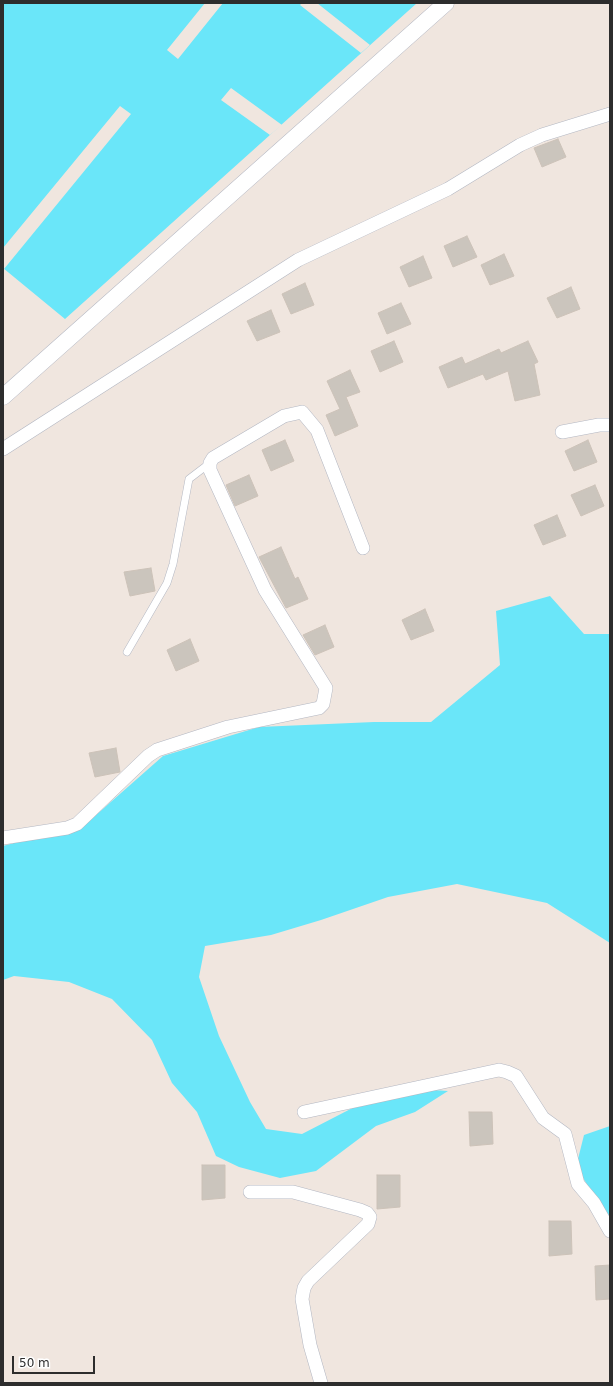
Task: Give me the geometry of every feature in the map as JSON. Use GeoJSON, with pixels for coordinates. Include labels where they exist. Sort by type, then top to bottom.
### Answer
{"type":"FeatureCollection","features":[{"type":"Feature","properties":{"kind":"street"},"geometry":{"type":"LineString","coordinates":[[3,397],[446,3]]}},
{"type":"Feature","properties":{"kind":"street"},"geometry":{"type":"LineString","coordinates":[[3,449],[298,260],[448,189],[520,145],[542,135],[610,114]]}},
{"type":"Feature","properties":{"kind":"street"},"geometry":{"type":"LineString","coordinates":[[3,838],[72,827],[148,756],[157,750],[228,727],[319,708],[324,704],[326,688],[265,590],[210,470],[210,463],[213,458],[284,416],[302,412],[317,430],[363,548]]}},
{"type":"Feature","properties":{"kind":"street"},"geometry":{"type":"LineString","coordinates":[[562,432],[599,425],[610,425]]}},
{"type":"Feature","properties":{"kind":"street"},"geometry":{"type":"LineString","coordinates":[[304,1112],[499,1070],[507,1072],[516,1076],[543,1118],[565,1134],[578,1184],[594,1203],[610,1231]]}},
{"type":"Feature","properties":{"kind":"street"},"geometry":{"type":"LineString","coordinates":[[250,1192],[293,1192],[360,1210],[367,1213],[370,1217],[368,1224],[308,1282],[304,1288],[302,1299],[310,1346],[321,1383]]}},
{"type":"Feature","properties":{"kind":"lane"},"geometry":{"type":"LineString","coordinates":[[127,652],[167,583],[173,564],[189,479],[210,463]]}},
{"type":"Feature","properties":{"kind":"water"},"geometry":{"type":"Polygon","coordinates":[[[3,3],[417,3],[65,319],[3,268],[3,3]]]}},
{"type":"Feature","properties":{"kind":"water"},"geometry":{"type":"Polygon","coordinates":[[[550,596],[584,634],[610,634],[610,943],[547,903],[457,884],[388,897],[271,935],[205,946],[199,977],[219,1036],[250,1102],[266,1129],[302,1134],[368,1100],[417,1089],[448,1091],[415,1112],[376,1126],[316,1171],[280,1178],[239,1167],[216,1156],[197,1112],[172,1083],[152,1040],[112,999],[69,982],[14,976],[3,980],[3,846],[87,823],[163,756],[259,727],[374,722],[431,722],[500,665],[496,611],[550,596]]]}},
{"type":"Feature","properties":{"kind":"water"},"geometry":{"type":"Polygon","coordinates":[[[610,1126],[610,1221],[583,1178],[578,1159],[584,1135],[610,1126]]]}},
{"type":"Feature","properties":{"kind":"pier"},"geometry":{"type":"Polygon","coordinates":[[[205,3],[223,3],[178,59],[167,50],[205,3]]]}},
{"type":"Feature","properties":{"kind":"pier"},"geometry":{"type":"Polygon","coordinates":[[[302,3],[317,3],[370,45],[361,53],[300,5],[302,3]]]}},
{"type":"Feature","properties":{"kind":"pier"},"geometry":{"type":"Polygon","coordinates":[[[231,88],[282,125],[270,135],[221,100],[231,88]]]}},
{"type":"Feature","properties":{"kind":"pier"},"geometry":{"type":"Polygon","coordinates":[[[120,106],[131,114],[4,269],[3,248],[120,106]]]}},
{"type":"Feature","properties":{"kind":"building"},"geometry":{"type":"Polygon","coordinates":[[[558,139],[566,157],[542,167],[534,148],[558,139]]]}},
{"type":"Feature","properties":{"kind":"building"},"geometry":{"type":"Polygon","coordinates":[[[467,236],[477,257],[453,267],[444,246],[467,236]]]}},
{"type":"Feature","properties":{"kind":"building"},"geometry":{"type":"Polygon","coordinates":[[[504,254],[514,276],[490,285],[481,265],[504,254]]]}},
{"type":"Feature","properties":{"kind":"building"},"geometry":{"type":"Polygon","coordinates":[[[423,256],[432,278],[409,287],[400,267],[423,256]]]}},
{"type":"Feature","properties":{"kind":"building"},"geometry":{"type":"Polygon","coordinates":[[[305,283],[314,305],[291,314],[282,294],[305,283]]]}},
{"type":"Feature","properties":{"kind":"building"},"geometry":{"type":"Polygon","coordinates":[[[571,287],[580,309],[557,318],[547,298],[571,287]]]}},
{"type":"Feature","properties":{"kind":"building"},"geometry":{"type":"Polygon","coordinates":[[[401,303],[411,324],[387,334],[378,313],[401,303]]]}},
{"type":"Feature","properties":{"kind":"building"},"geometry":{"type":"Polygon","coordinates":[[[271,310],[280,332],[257,341],[247,321],[271,310]]]}},
{"type":"Feature","properties":{"kind":"building"},"geometry":{"type":"Polygon","coordinates":[[[394,341],[403,362],[380,372],[371,351],[394,341]]]}},
{"type":"Feature","properties":{"kind":"building"},"geometry":{"type":"Polygon","coordinates":[[[528,341],[538,362],[534,364],[540,395],[515,401],[508,371],[486,380],[483,374],[448,388],[439,367],[462,357],[465,364],[499,349],[501,353],[528,341]]]}},
{"type":"Feature","properties":{"kind":"building"},"geometry":{"type":"Polygon","coordinates":[[[350,370],[360,392],[346,397],[358,426],[335,436],[326,415],[340,409],[327,381],[350,370]]]}},
{"type":"Feature","properties":{"kind":"building"},"geometry":{"type":"Polygon","coordinates":[[[285,440],[294,461],[271,471],[262,450],[285,440]]]}},
{"type":"Feature","properties":{"kind":"building"},"geometry":{"type":"Polygon","coordinates":[[[588,440],[597,462],[574,471],[565,451],[588,440]]]}},
{"type":"Feature","properties":{"kind":"building"},"geometry":{"type":"Polygon","coordinates":[[[249,475],[258,496],[235,506],[226,485],[249,475]]]}},
{"type":"Feature","properties":{"kind":"building"},"geometry":{"type":"Polygon","coordinates":[[[595,485],[604,506],[581,516],[571,495],[595,485]]]}},
{"type":"Feature","properties":{"kind":"building"},"geometry":{"type":"Polygon","coordinates":[[[557,515],[566,536],[543,545],[534,525],[557,515]]]}},
{"type":"Feature","properties":{"kind":"building"},"geometry":{"type":"Polygon","coordinates":[[[281,547],[295,579],[298,577],[308,599],[286,608],[259,557],[281,547]]]}},
{"type":"Feature","properties":{"kind":"building"},"geometry":{"type":"Polygon","coordinates":[[[151,568],[155,591],[130,596],[124,572],[151,568]]]}},
{"type":"Feature","properties":{"kind":"building"},"geometry":{"type":"Polygon","coordinates":[[[425,609],[434,631],[411,640],[402,620],[425,609]]]}},
{"type":"Feature","properties":{"kind":"building"},"geometry":{"type":"Polygon","coordinates":[[[325,625],[334,647],[315,655],[303,635],[325,625]]]}},
{"type":"Feature","properties":{"kind":"building"},"geometry":{"type":"Polygon","coordinates":[[[190,639],[199,661],[176,671],[167,650],[190,639]]]}},
{"type":"Feature","properties":{"kind":"building"},"geometry":{"type":"Polygon","coordinates":[[[116,748],[120,772],[95,777],[89,753],[116,748]]]}},
{"type":"Feature","properties":{"kind":"building"},"geometry":{"type":"Polygon","coordinates":[[[469,1112],[492,1112],[493,1144],[470,1146],[469,1112]]]}},
{"type":"Feature","properties":{"kind":"building"},"geometry":{"type":"Polygon","coordinates":[[[202,1165],[225,1165],[225,1198],[202,1200],[202,1165]]]}},
{"type":"Feature","properties":{"kind":"building"},"geometry":{"type":"Polygon","coordinates":[[[377,1175],[400,1175],[400,1207],[377,1209],[377,1175]]]}},
{"type":"Feature","properties":{"kind":"building"},"geometry":{"type":"Polygon","coordinates":[[[549,1221],[571,1221],[572,1254],[549,1256],[549,1221]]]}},
{"type":"Feature","properties":{"kind":"building"},"geometry":{"type":"Polygon","coordinates":[[[610,1265],[610,1299],[596,1300],[595,1266],[610,1265]]]}}]}
